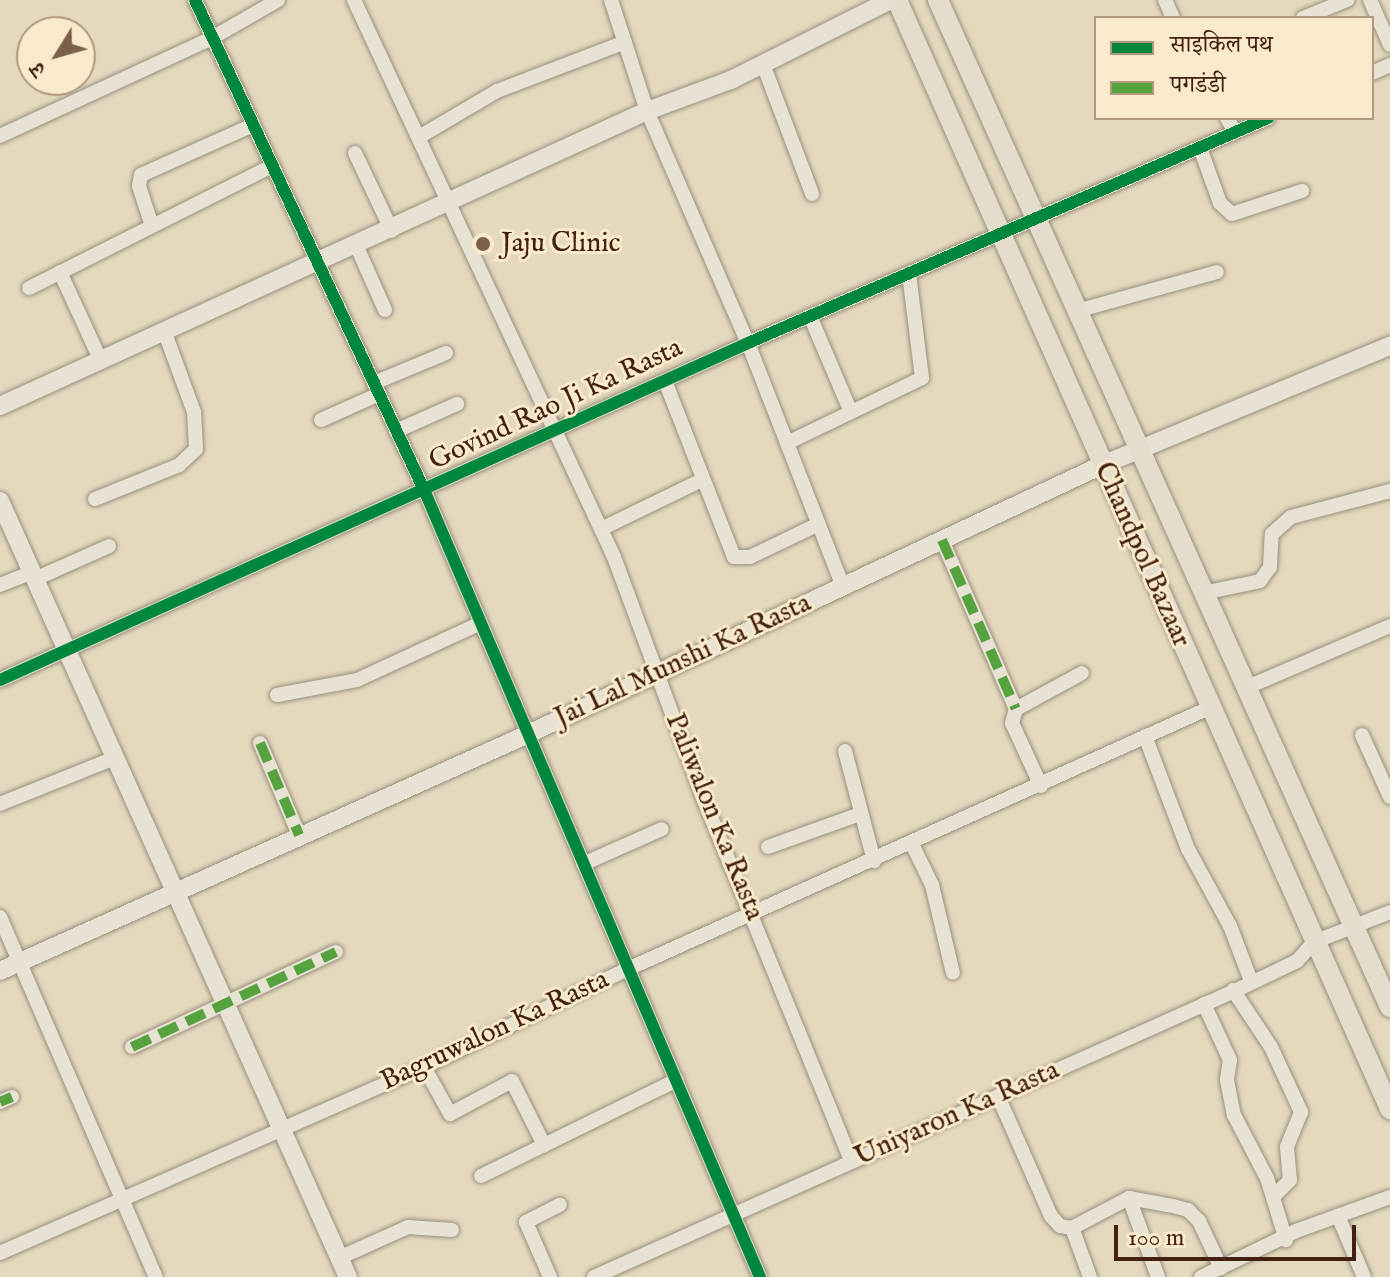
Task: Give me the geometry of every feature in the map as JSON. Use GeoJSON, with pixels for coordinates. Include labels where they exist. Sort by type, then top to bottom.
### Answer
{"type":"FeatureCollection","features":[{"type":"Feature","properties":{"kind":"main road","name":"Chandpol Bazaar"},"geometry":{"type":"LineString","coordinates":[[897,0],[1209,708],[1390,1109]]}},
{"type":"Feature","properties":{"kind":"main road","name":"Chandpol Bazaar"},"geometry":{"type":"LineString","coordinates":[[938,0],[1208,592],[1390,1007]]}},
{"type":"Feature","properties":{"kind":"street"},"geometry":{"type":"LineString","coordinates":[[195,0],[425,492],[526,735],[630,968],[760,1277]]}},
{"type":"Feature","properties":{"kind":"street"},"geometry":{"type":"LineString","coordinates":[[0,136],[212,38],[278,0]]}},
{"type":"Feature","properties":{"kind":"street","name":"Paliwalon Ka Rasta"},"geometry":{"type":"LineString","coordinates":[[354,0],[453,202],[551,430],[559,431],[601,529],[851,1161]]}},
{"type":"Feature","properties":{"kind":"street"},"geometry":{"type":"LineString","coordinates":[[611,0],[647,111],[748,343],[843,587]]}},
{"type":"Feature","properties":{"kind":"street"},"geometry":{"type":"LineString","coordinates":[[0,406],[319,265],[647,111],[763,64],[891,0]]}},
{"type":"Feature","properties":{"kind":"street"},"geometry":{"type":"LineString","coordinates":[[1308,16],[1347,0]]}},
{"type":"Feature","properties":{"kind":"street"},"geometry":{"type":"LineString","coordinates":[[1370,0],[1390,45]]}},
{"type":"Feature","properties":{"kind":"street"},"geometry":{"type":"LineString","coordinates":[[419,137],[497,91],[625,42]]}},
{"type":"Feature","properties":{"kind":"street"},"geometry":{"type":"LineString","coordinates":[[763,64],[812,194]]}},
{"type":"Feature","properties":{"kind":"street"},"geometry":{"type":"LineString","coordinates":[[1228,120],[1235,132]]}},
{"type":"Feature","properties":{"kind":"street","name":"Govind Rao Ji Ka Rasta"},"geometry":{"type":"LineString","coordinates":[[0,680],[425,492],[748,343],[1263,120]]}},
{"type":"Feature","properties":{"kind":"street"},"geometry":{"type":"LineString","coordinates":[[152,226],[139,186],[141,175],[253,125]]}},
{"type":"Feature","properties":{"kind":"street"},"geometry":{"type":"LineString","coordinates":[[1200,148],[1220,203],[1232,214],[1302,191]]}},
{"type":"Feature","properties":{"kind":"street"},"geometry":{"type":"LineString","coordinates":[[355,153],[392,231]]}},
{"type":"Feature","properties":{"kind":"street"},"geometry":{"type":"LineString","coordinates":[[29,288],[272,166]]}},
{"type":"Feature","properties":{"kind":"street"},"geometry":{"type":"LineString","coordinates":[[357,247],[385,310]]}},
{"type":"Feature","properties":{"kind":"street"},"geometry":{"type":"LineString","coordinates":[[60,272],[101,361]]}},
{"type":"Feature","properties":{"kind":"street"},"geometry":{"type":"LineString","coordinates":[[1080,310],[1217,272]]}},
{"type":"Feature","properties":{"kind":"street"},"geometry":{"type":"LineString","coordinates":[[787,443],[922,378],[909,274]]}},
{"type":"Feature","properties":{"kind":"street"},"geometry":{"type":"LineString","coordinates":[[810,316],[851,412]]}},
{"type":"Feature","properties":{"kind":"street"},"geometry":{"type":"LineString","coordinates":[[95,499],[179,465],[196,449],[197,421],[165,333]]}},
{"type":"Feature","properties":{"kind":"street","name":"Jai Lal Munshi Ka Rasta"},"geometry":{"type":"LineString","coordinates":[[0,971],[526,735],[656,670],[843,587],[1102,465],[1144,451],[1390,346]]}},
{"type":"Feature","properties":{"kind":"street"},"geometry":{"type":"LineString","coordinates":[[321,420],[446,353]]}},
{"type":"Feature","properties":{"kind":"street"},"geometry":{"type":"LineString","coordinates":[[665,381],[734,557],[750,557],[819,524]]}},
{"type":"Feature","properties":{"kind":"street"},"geometry":{"type":"LineString","coordinates":[[396,431],[457,404]]}},
{"type":"Feature","properties":{"kind":"street"},"geometry":{"type":"LineString","coordinates":[[601,529],[702,480]]}},
{"type":"Feature","properties":{"kind":"street"},"geometry":{"type":"LineString","coordinates":[[1208,592],[1260,581],[1270,567],[1272,534],[1291,517],[1390,491]]}},
{"type":"Feature","properties":{"kind":"street"},"geometry":{"type":"LineString","coordinates":[[0,501],[348,1277]]}},
{"type":"Feature","properties":{"kind":"street"},"geometry":{"type":"LineString","coordinates":[[942,540],[1016,709],[1012,723],[1041,786]]}},
{"type":"Feature","properties":{"kind":"street"},"geometry":{"type":"LineString","coordinates":[[0,585],[109,546]]}},
{"type":"Feature","properties":{"kind":"street"},"geometry":{"type":"LineString","coordinates":[[277,695],[357,680],[481,623]]}},
{"type":"Feature","properties":{"kind":"street"},"geometry":{"type":"LineString","coordinates":[[1250,686],[1390,626]]}},
{"type":"Feature","properties":{"kind":"street"},"geometry":{"type":"LineString","coordinates":[[1016,709],[1082,673]]}},
{"type":"Feature","properties":{"kind":"street","name":"Bagruwalon Ka Rasta"},"geometry":{"type":"LineString","coordinates":[[0,1253],[279,1127],[424,1067],[630,968],[912,844],[1209,708]]}},
{"type":"Feature","properties":{"kind":"street"},"geometry":{"type":"LineString","coordinates":[[1362,735],[1390,797]]}},
{"type":"Feature","properties":{"kind":"street"},"geometry":{"type":"LineString","coordinates":[[1145,736],[1188,849],[1230,926],[1251,981]]}},
{"type":"Feature","properties":{"kind":"street"},"geometry":{"type":"LineString","coordinates":[[260,743],[299,835]]}},
{"type":"Feature","properties":{"kind":"street"},"geometry":{"type":"LineString","coordinates":[[845,751],[874,861]]}},
{"type":"Feature","properties":{"kind":"street"},"geometry":{"type":"LineString","coordinates":[[0,804],[115,758]]}},
{"type":"Feature","properties":{"kind":"street"},"geometry":{"type":"LineString","coordinates":[[768,847],[860,814]]}},
{"type":"Feature","properties":{"kind":"street"},"geometry":{"type":"LineString","coordinates":[[583,864],[662,829]]}},
{"type":"Feature","properties":{"kind":"street"},"geometry":{"type":"LineString","coordinates":[[912,844],[932,885],[953,973]]}},
{"type":"Feature","properties":{"kind":"street","name":"Uniyaron Ka Rasta"},"geometry":{"type":"LineString","coordinates":[[594,1277],[1204,1004],[1297,961],[1314,942],[1390,912]]}},
{"type":"Feature","properties":{"kind":"street"},"geometry":{"type":"LineString","coordinates":[[0,917],[124,1195],[156,1277]]}},
{"type":"Feature","properties":{"kind":"street"},"geometry":{"type":"LineString","coordinates":[[132,1047],[336,952]]}},
{"type":"Feature","properties":{"kind":"street"},"geometry":{"type":"LineString","coordinates":[[1233,990],[1271,1047],[1301,1112],[1287,1147],[1290,1180],[1273,1197]]}},
{"type":"Feature","properties":{"kind":"street"},"geometry":{"type":"LineString","coordinates":[[1204,1004],[1230,1060],[1227,1080],[1234,1115],[1273,1197],[1286,1240]]}},
{"type":"Feature","properties":{"kind":"street"},"geometry":{"type":"LineString","coordinates":[[424,1067],[450,1114],[512,1081],[544,1145]]}},
{"type":"Feature","properties":{"kind":"street"},"geometry":{"type":"LineString","coordinates":[[481,1176],[677,1080]]}},
{"type":"Feature","properties":{"kind":"street"},"geometry":{"type":"LineString","coordinates":[[998,1096],[1051,1216],[1060,1226],[1072,1228],[1129,1198],[1188,1210],[1221,1268]]}},
{"type":"Feature","properties":{"kind":"street"},"geometry":{"type":"LineString","coordinates":[[1201,1277],[1338,1216],[1390,1197]]}},
{"type":"Feature","properties":{"kind":"street"},"geometry":{"type":"LineString","coordinates":[[1129,1198],[1158,1277]]}},
{"type":"Feature","properties":{"kind":"street"},"geometry":{"type":"LineString","coordinates":[[550,1277],[526,1222],[560,1205]]}},
{"type":"Feature","properties":{"kind":"street"},"geometry":{"type":"LineString","coordinates":[[1338,1216],[1364,1277]]}},
{"type":"Feature","properties":{"kind":"street"},"geometry":{"type":"LineString","coordinates":[[339,1258],[408,1227],[452,1230]]}},
{"type":"Feature","properties":{"kind":"street"},"geometry":{"type":"LineString","coordinates":[[1072,1228],[1090,1277]]}},
{"type":"Feature","properties":{"kind":"marked path"},"geometry":{"type":"LineString","coordinates":[[942,540],[1016,709]]}},
{"type":"Feature","properties":{"kind":"marked path"},"geometry":{"type":"LineString","coordinates":[[260,743],[299,835]]}},
{"type":"Feature","properties":{"kind":"marked path"},"geometry":{"type":"LineString","coordinates":[[132,1047],[336,952]]}},
{"type":"Feature","properties":{"kind":"marked path"},"geometry":{"type":"LineString","coordinates":[[0,1102],[12,1097]]}},
{"type":"Feature","properties":{"kind":"cycle path"},"geometry":{"type":"LineString","coordinates":[[195,0],[425,492],[760,1277]]}},
{"type":"Feature","properties":{"kind":"cycle path"},"geometry":{"type":"LineString","coordinates":[[0,680],[748,343],[1263,120]]}},
{"type":"Feature","properties":{"kind":"place","name":"Jaju Clinic"},"geometry":{"type":"Point","coordinates":[483,244]}}]}
